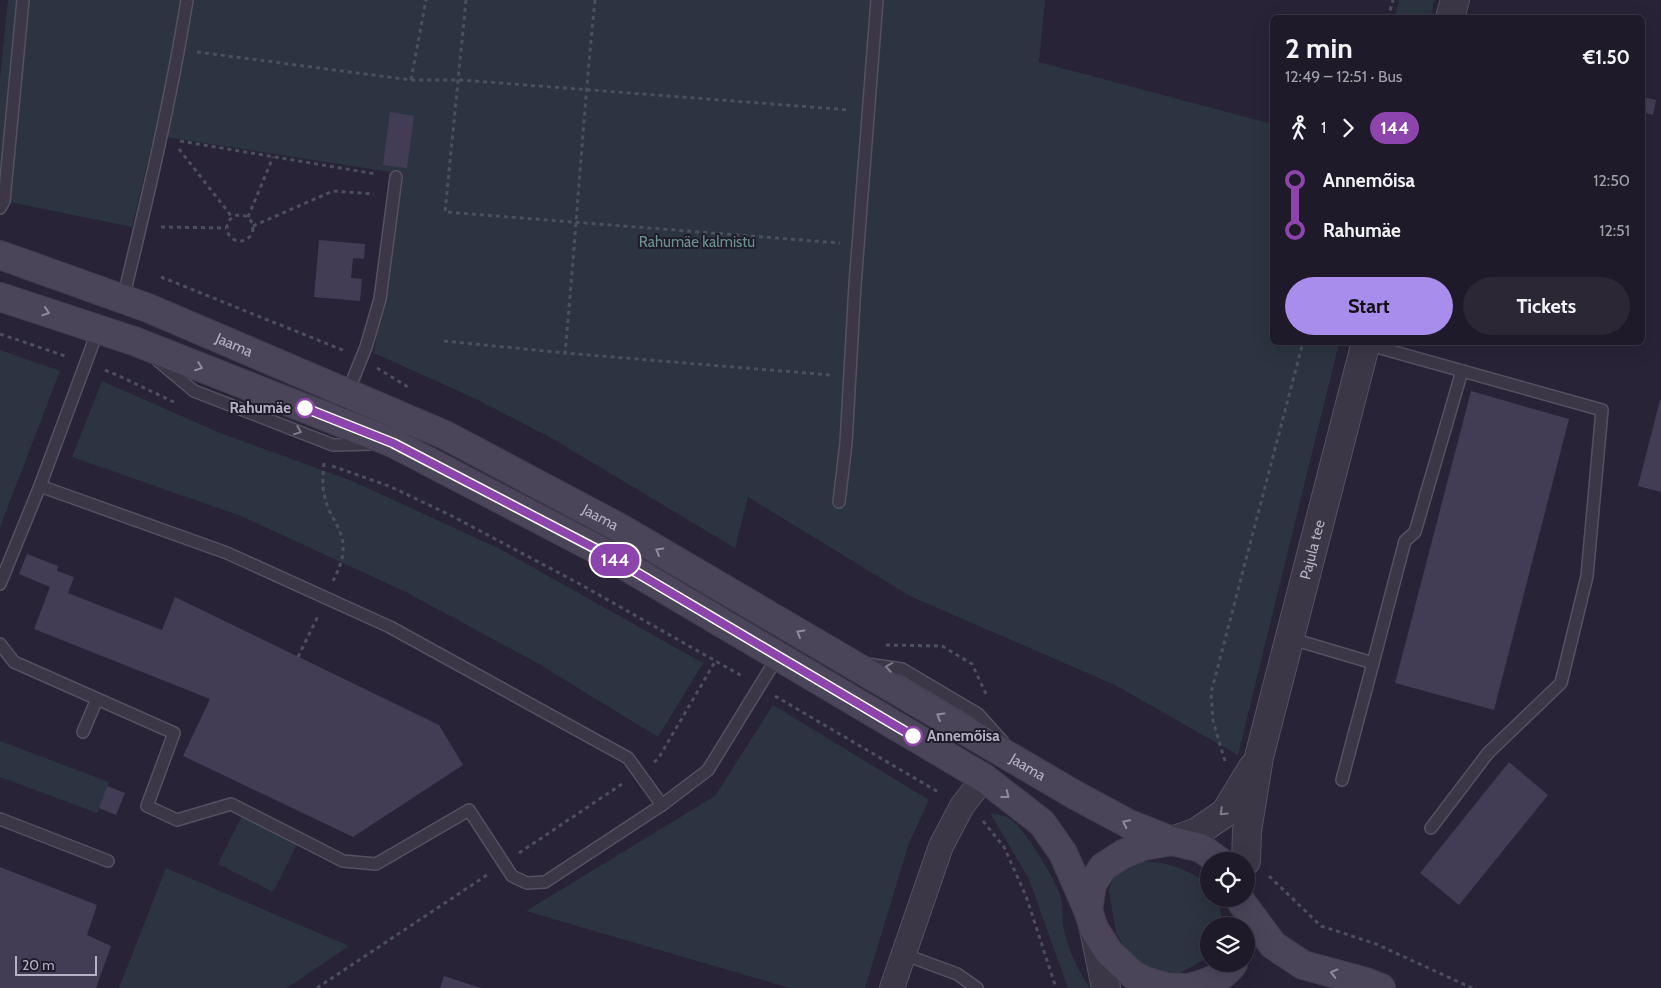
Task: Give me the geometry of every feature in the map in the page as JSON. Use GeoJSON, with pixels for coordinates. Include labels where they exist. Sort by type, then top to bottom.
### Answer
{"type":"FeatureCollection","features":[{"type":"Feature","properties":{"kind":"main road","name":"Jaama"},"geometry":{"type":"LineString","coordinates":[[0,256],[148,308],[445,435],[620,528],[1024,766],[1129,824],[1172,841],[1201,848],[1207,852]]}},
{"type":"Feature","properties":{"kind":"main road","name":"Jaama"},"geometry":{"type":"LineString","coordinates":[[0,297],[134,341],[393,443],[602,552],[984,778],[1042,823],[1063,854],[1091,920],[1109,952],[1132,974],[1145,981],[1166,987],[1183,988]]}},
{"type":"Feature","properties":{"kind":"main road"},"geometry":{"type":"LineString","coordinates":[[1091,920],[1092,884],[1103,867],[1123,854],[1143,846],[1172,841]]}},
{"type":"Feature","properties":{"kind":"main road"},"geometry":{"type":"LineString","coordinates":[[1242,907],[1273,944],[1303,965],[1366,982],[1381,988]]}},
{"type":"Feature","properties":{"kind":"main road"},"geometry":{"type":"LineString","coordinates":[[1189,988],[1212,981],[1226,974]]}},
{"type":"Feature","properties":{"kind":"street"},"geometry":{"type":"LineString","coordinates":[[1451,15],[1455,0]]}},
{"type":"Feature","properties":{"kind":"street","name":"Pajula tee"},"geometry":{"type":"LineString","coordinates":[[1258,757],[1365,345]]}},
{"type":"Feature","properties":{"kind":"street"},"geometry":{"type":"LineString","coordinates":[[1172,841],[1197,832],[1225,812],[1258,757]]}},
{"type":"Feature","properties":{"kind":"street"},"geometry":{"type":"LineString","coordinates":[[1252,852],[1247,831],[1254,798],[1258,757]]}},
{"type":"Feature","properties":{"kind":"street"},"geometry":{"type":"LineString","coordinates":[[892,988],[941,846],[962,806],[984,778]]}},
{"type":"Feature","properties":{"kind":"street"},"geometry":{"type":"LineString","coordinates":[[1091,920],[1106,988]]}},
{"type":"Feature","properties":{"kind":"lane"},"geometry":{"type":"LineString","coordinates":[[0,208],[4,201],[23,0]]}},
{"type":"Feature","properties":{"kind":"lane"},"geometry":{"type":"LineString","coordinates":[[123,299],[140,227],[165,138],[187,0]]}},
{"type":"Feature","properties":{"kind":"lane"},"geometry":{"type":"LineString","coordinates":[[839,502],[846,443],[858,244],[877,0]]}},
{"type":"Feature","properties":{"kind":"lane"},"geometry":{"type":"LineString","coordinates":[[336,421],[366,347],[380,299],[396,177]]}},
{"type":"Feature","properties":{"kind":"lane"},"geometry":{"type":"LineString","coordinates":[[0,584],[40,486],[87,364],[98,330]]}},
{"type":"Feature","properties":{"kind":"lane"},"geometry":{"type":"LineString","coordinates":[[134,341],[194,391],[333,445],[393,443]]}},
{"type":"Feature","properties":{"kind":"lane"},"geometry":{"type":"LineString","coordinates":[[1373,345],[1602,410],[1587,576],[1560,683],[1488,753],[1431,828]]}},
{"type":"Feature","properties":{"kind":"lane"},"geometry":{"type":"LineString","coordinates":[[1342,780],[1405,541],[1415,532],[1462,371]]}},
{"type":"Feature","properties":{"kind":"lane"},"geometry":{"type":"LineString","coordinates":[[40,486],[227,553],[390,627],[628,758],[662,805]]}},
{"type":"Feature","properties":{"kind":"lane"},"geometry":{"type":"LineString","coordinates":[[1290,638],[1373,664]]}},
{"type":"Feature","properties":{"kind":"lane"},"geometry":{"type":"LineString","coordinates":[[0,644],[14,662],[174,733],[147,806],[177,820],[231,804],[343,861],[376,864],[469,810],[512,876],[527,883],[545,882],[662,805],[708,770],[778,656]]}},
{"type":"Feature","properties":{"kind":"lane"},"geometry":{"type":"LineString","coordinates":[[83,732],[97,699]]}},
{"type":"Feature","properties":{"kind":"lane"},"geometry":{"type":"LineString","coordinates":[[0,820],[108,861]]}},
{"type":"Feature","properties":{"kind":"lane"},"geometry":{"type":"LineString","coordinates":[[903,954],[958,974],[977,988]]}},
{"type":"Feature","properties":{"kind":"path"},"geometry":{"type":"LineString","coordinates":[[411,80],[426,0]]}},
{"type":"Feature","properties":{"kind":"path"},"geometry":{"type":"LineString","coordinates":[[466,0],[445,212],[858,244]]}},
{"type":"Feature","properties":{"kind":"path"},"geometry":{"type":"LineString","coordinates":[[565,352],[578,222],[586,91],[595,0]]}},
{"type":"Feature","properties":{"kind":"path"},"geometry":{"type":"LineString","coordinates":[[1389,15],[1392,0]]}},
{"type":"Feature","properties":{"kind":"path"},"geometry":{"type":"LineString","coordinates":[[179,50],[411,80],[459,80],[868,112]]}},
{"type":"Feature","properties":{"kind":"path"},"geometry":{"type":"LineString","coordinates":[[165,138],[396,177]]}},
{"type":"Feature","properties":{"kind":"path"},"geometry":{"type":"LineString","coordinates":[[165,138],[232,217]]}},
{"type":"Feature","properties":{"kind":"path"},"geometry":{"type":"LineString","coordinates":[[248,217],[274,157]]}},
{"type":"Feature","properties":{"kind":"path"},"geometry":{"type":"LineString","coordinates":[[253,226],[333,191],[371,193],[392,197]]}},
{"type":"Feature","properties":{"kind":"path"},"geometry":{"type":"LineString","coordinates":[[240,214],[248,217],[253,226],[252,235],[241,242],[229,237],[226,228],[232,217],[240,214]]}},
{"type":"Feature","properties":{"kind":"path"},"geometry":{"type":"LineString","coordinates":[[140,227],[226,228]]}},
{"type":"Feature","properties":{"kind":"path"},"geometry":{"type":"LineString","coordinates":[[0,334],[117,375],[183,407]]}},
{"type":"Feature","properties":{"kind":"path"},"geometry":{"type":"LineString","coordinates":[[444,341],[850,377]]}},
{"type":"Feature","properties":{"kind":"path"},"geometry":{"type":"LineString","coordinates":[[1226,770],[1213,720],[1211,693],[1301,345]]}},
{"type":"Feature","properties":{"kind":"path"},"geometry":{"type":"LineString","coordinates":[[315,460],[389,486],[450,515],[578,582],[716,660],[982,818],[1004,848],[1026,896],[1056,988]]}},
{"type":"Feature","properties":{"kind":"path"},"geometry":{"type":"LineString","coordinates":[[298,657],[343,557],[343,542],[339,529],[324,496],[322,480],[324,463]]}},
{"type":"Feature","properties":{"kind":"path"},"geometry":{"type":"LineString","coordinates":[[317,988],[504,864]]}},
{"type":"Feature","properties":{"kind":"path"},"geometry":{"type":"LineString","coordinates":[[1255,866],[1321,926],[1376,944],[1472,988]]}},
{"type":"Feature","properties":{"kind":"green space","name":"Rahumäe kalmistu"},"geometry":{"type":"Polygon","coordinates":[[[8,0],[1045,0],[1039,62],[1270,123],[1270,345],[1339,345],[1238,755],[1115,685],[910,596],[748,497],[735,548],[553,439],[476,399],[374,353],[403,174],[154,135],[132,227],[0,200],[0,78],[8,0]]]}},
{"type":"Feature","properties":{"kind":"green space"},"geometry":{"type":"Polygon","coordinates":[[[1399,0],[1434,0],[1431,15],[1395,15],[1399,0]]]}},
{"type":"Feature","properties":{"kind":"green space"},"geometry":{"type":"Polygon","coordinates":[[[0,350],[60,371],[0,527],[0,350]]]}},
{"type":"Feature","properties":{"kind":"green space"},"geometry":{"type":"Polygon","coordinates":[[[102,381],[220,433],[352,481],[500,549],[703,663],[658,737],[539,664],[406,592],[241,516],[72,457],[102,381]]]}},
{"type":"Feature","properties":{"kind":"green space"},"geometry":{"type":"Polygon","coordinates":[[[773,705],[929,800],[909,843],[865,988],[790,988],[526,911],[715,796],[773,705]]]}},
{"type":"Feature","properties":{"kind":"green space"},"geometry":{"type":"Polygon","coordinates":[[[0,741],[109,782],[97,813],[0,777],[0,741]]]}},
{"type":"Feature","properties":{"kind":"green space"},"geometry":{"type":"Polygon","coordinates":[[[990,813],[1010,818],[1025,835],[1047,868],[1061,898],[1063,925],[1070,950],[1090,988],[1068,988],[1029,879],[990,813]]]}},
{"type":"Feature","properties":{"kind":"green space"},"geometry":{"type":"Polygon","coordinates":[[[243,814],[298,842],[273,892],[218,864],[243,814]]]}},
{"type":"Feature","properties":{"kind":"green space"},"geometry":{"type":"Polygon","coordinates":[[[1144,861],[1162,863],[1200,878],[1200,907],[1220,907],[1221,917],[1200,917],[1200,962],[1180,973],[1150,969],[1130,956],[1116,933],[1109,891],[1113,878],[1120,870],[1131,864],[1144,861]]]}},
{"type":"Feature","properties":{"kind":"green space"},"geometry":{"type":"Polygon","coordinates":[[[166,868],[349,946],[287,988],[119,988],[166,868]]]}},
{"type":"Feature","properties":{"kind":"building"},"geometry":{"type":"Polygon","coordinates":[[[1645,98],[1656,100],[1653,115],[1645,113],[1645,98]]]}},
{"type":"Feature","properties":{"kind":"building"},"geometry":{"type":"Polygon","coordinates":[[[390,112],[414,116],[407,168],[383,165],[390,112]]]}},
{"type":"Feature","properties":{"kind":"building"},"geometry":{"type":"Polygon","coordinates":[[[319,240],[365,244],[364,259],[353,258],[351,278],[362,279],[360,301],[314,297],[319,240]]]}},
{"type":"Feature","properties":{"kind":"building"},"geometry":{"type":"Polygon","coordinates":[[[1471,391],[1569,419],[1494,710],[1395,683],[1471,391]]]}},
{"type":"Feature","properties":{"kind":"building"},"geometry":{"type":"Polygon","coordinates":[[[1661,400],[1661,492],[1638,486],[1661,400]]]}},
{"type":"Feature","properties":{"kind":"building"},"geometry":{"type":"Polygon","coordinates":[[[27,554],[58,566],[57,571],[74,577],[68,593],[162,630],[175,597],[439,725],[463,765],[353,837],[183,756],[210,699],[34,629],[50,587],[19,574],[27,554]]]}},
{"type":"Feature","properties":{"kind":"building"},"geometry":{"type":"Polygon","coordinates":[[[1509,762],[1548,795],[1459,905],[1420,873],[1509,762]]]}},
{"type":"Feature","properties":{"kind":"building"},"geometry":{"type":"Polygon","coordinates":[[[107,786],[125,793],[116,815],[99,808],[107,786]]]}},
{"type":"Feature","properties":{"kind":"building"},"geometry":{"type":"Polygon","coordinates":[[[0,867],[97,905],[87,935],[111,946],[96,988],[0,988],[0,867]]]}},
{"type":"Feature","properties":{"kind":"building"},"geometry":{"type":"Polygon","coordinates":[[[444,976],[481,988],[440,988],[444,976]]]}},
{"type":"Feature","properties":{"kind":"bus line","name":"144"},"geometry":{"type":"LineString","coordinates":[[305,408],[393,443],[602,552],[913,736]]}},
{"type":"Feature","properties":{"kind":"place","name":"Rahumäe"},"geometry":{"type":"Point","coordinates":[305,408]}},
{"type":"Feature","properties":{"kind":"place","name":"Annemõisa"},"geometry":{"type":"Point","coordinates":[913,736]}}]}
